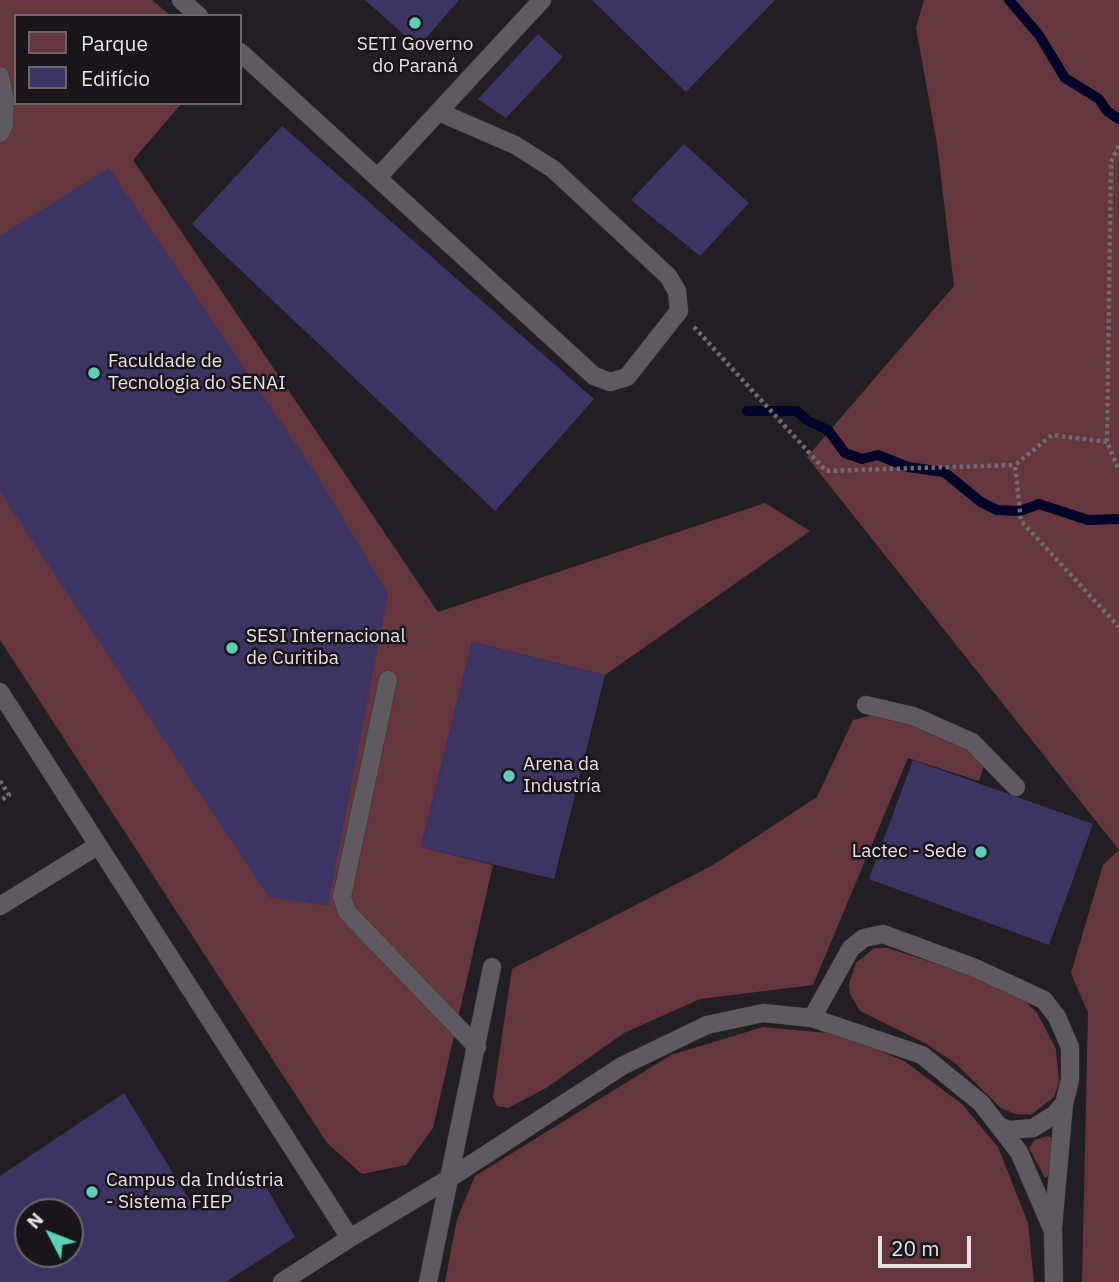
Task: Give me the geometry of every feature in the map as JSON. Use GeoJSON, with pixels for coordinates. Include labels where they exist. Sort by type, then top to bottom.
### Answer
{"type":"FeatureCollection","features":[{"type":"Feature","properties":{"kind":"lane"},"geometry":{"type":"LineString","coordinates":[[181,0],[197,14]]}},
{"type":"Feature","properties":{"kind":"lane"},"geometry":{"type":"LineString","coordinates":[[379,176],[542,0]]}},
{"type":"Feature","properties":{"kind":"lane"},"geometry":{"type":"LineString","coordinates":[[242,54],[379,176],[594,376],[610,382],[627,377],[679,311],[677,291],[668,276],[553,169],[515,145],[439,112]]}},
{"type":"Feature","properties":{"kind":"lane"},"geometry":{"type":"LineString","coordinates":[[0,76],[5,100],[4,125],[0,133]]}},
{"type":"Feature","properties":{"kind":"lane"},"geometry":{"type":"LineString","coordinates":[[388,680],[342,897],[347,912],[477,1047]]}},
{"type":"Feature","properties":{"kind":"lane"},"geometry":{"type":"LineString","coordinates":[[0,692],[350,1238]]}},
{"type":"Feature","properties":{"kind":"lane"},"geometry":{"type":"LineString","coordinates":[[866,705],[913,716],[972,742],[1016,787]]}},
{"type":"Feature","properties":{"kind":"lane"},"geometry":{"type":"LineString","coordinates":[[0,906],[97,846]]}},
{"type":"Feature","properties":{"kind":"lane"},"geometry":{"type":"LineString","coordinates":[[812,1018],[851,948],[864,938],[883,934],[975,968],[1044,1000],[1057,1017],[1070,1047],[1070,1080],[1064,1104],[1053,1231],[1054,1282]]}},
{"type":"Feature","properties":{"kind":"lane"},"geometry":{"type":"LineString","coordinates":[[428,1282],[492,967]]}},
{"type":"Feature","properties":{"kind":"lane"},"geometry":{"type":"LineString","coordinates":[[282,1282],[450,1178],[622,1066],[707,1025],[763,1013],[812,1018],[922,1055],[981,1103],[999,1126],[1019,1153],[1053,1231]]}},
{"type":"Feature","properties":{"kind":"lane"},"geometry":{"type":"LineString","coordinates":[[999,1126],[1009,1130],[1033,1128],[1054,1115],[1064,1104]]}},
{"type":"Feature","properties":{"kind":"path"},"geometry":{"type":"LineString","coordinates":[[1119,146],[1111,162],[1107,442],[1119,471]]}},
{"type":"Feature","properties":{"kind":"path"},"geometry":{"type":"LineString","coordinates":[[679,311],[826,471],[1015,465],[1052,435],[1107,442]]}},
{"type":"Feature","properties":{"kind":"path"},"geometry":{"type":"LineString","coordinates":[[1015,465],[1021,521],[1119,626]]}},
{"type":"Feature","properties":{"kind":"path"},"geometry":{"type":"LineString","coordinates":[[0,781],[9,795],[0,801]]}},
{"type":"Feature","properties":{"kind":"green space"},"geometry":{"type":"Polygon","coordinates":[[[0,0],[152,0],[169,14],[14,14],[14,105],[180,105],[133,160],[438,612],[765,503],[810,531],[605,675],[472,642],[421,847],[493,865],[433,1128],[406,1165],[362,1174],[327,1143],[0,640],[0,0]]]}},
{"type":"Feature","properties":{"kind":"green space"},"geometry":{"type":"Polygon","coordinates":[[[924,0],[1119,0],[1119,850],[807,457],[954,286],[937,144],[916,28],[924,0]]]}},
{"type":"Feature","properties":{"kind":"green space"},"geometry":{"type":"Polygon","coordinates":[[[877,714],[965,743],[986,759],[979,781],[908,758],[813,985],[700,999],[624,1033],[546,1088],[508,1108],[497,1106],[493,1097],[512,969],[713,865],[817,797],[853,720],[877,714]]]}},
{"type":"Feature","properties":{"kind":"green space"},"geometry":{"type":"Polygon","coordinates":[[[1119,850],[1119,1282],[1082,1282],[1088,1013],[1071,973],[1103,865],[1119,850]]]}},
{"type":"Feature","properties":{"kind":"green space"},"geometry":{"type":"Polygon","coordinates":[[[874,948],[888,948],[974,976],[1013,992],[1028,1004],[1037,1013],[1056,1049],[1059,1082],[1054,1097],[1031,1115],[1015,1114],[1001,1108],[955,1063],[925,1043],[860,1011],[850,994],[849,984],[856,963],[874,948]]]}},
{"type":"Feature","properties":{"kind":"green space"},"geometry":{"type":"Polygon","coordinates":[[[763,1027],[839,1034],[904,1061],[962,1104],[998,1147],[1028,1223],[1034,1282],[445,1282],[457,1219],[475,1176],[671,1055],[763,1027]]]}},
{"type":"Feature","properties":{"kind":"green space"},"geometry":{"type":"Polygon","coordinates":[[[1048,1136],[1054,1139],[1051,1174],[1045,1178],[1029,1148],[1035,1140],[1048,1136]]]}},
{"type":"Feature","properties":{"kind":"building","name":"SETI Governo do Paraná"},"geometry":{"type":"Polygon","coordinates":[[[365,0],[459,0],[418,47],[365,0]]]}},
{"type":"Feature","properties":{"kind":"building"},"geometry":{"type":"Polygon","coordinates":[[[592,0],[775,0],[686,92],[592,0]]]}},
{"type":"Feature","properties":{"kind":"building"},"geometry":{"type":"Polygon","coordinates":[[[538,34],[563,57],[506,118],[478,99],[538,34]]]}},
{"type":"Feature","properties":{"kind":"building"},"geometry":{"type":"Polygon","coordinates":[[[282,126],[594,399],[495,511],[192,224],[282,126]]]}},
{"type":"Feature","properties":{"kind":"building"},"geometry":{"type":"Polygon","coordinates":[[[684,144],[749,203],[700,256],[631,200],[684,144]]]}},
{"type":"Feature","properties":{"kind":"building"},"geometry":{"type":"Polygon","coordinates":[[[109,168],[321,481],[388,594],[328,906],[269,897],[0,492],[0,236],[109,168]]]}},
{"type":"Feature","properties":{"kind":"building","name":"Arena da Industría"},"geometry":{"type":"Polygon","coordinates":[[[472,642],[605,675],[554,879],[421,847],[472,642]]]}},
{"type":"Feature","properties":{"kind":"building","name":"Lactec - Sede"},"geometry":{"type":"Polygon","coordinates":[[[913,760],[1093,824],[1049,945],[869,879],[913,760]]]}},
{"type":"Feature","properties":{"kind":"building","name":"Campus da Indústria - Sistema FIEP"},"geometry":{"type":"Polygon","coordinates":[[[124,1093],[196,1211],[258,1173],[295,1237],[226,1282],[0,1282],[0,1176],[124,1093]]]}},
{"type":"Feature","properties":{"kind":"waterway"},"geometry":{"type":"LineString","coordinates":[[1009,0],[1039,35],[1065,78],[1099,99],[1107,111],[1119,119]]}},
{"type":"Feature","properties":{"kind":"waterway"},"geometry":{"type":"LineString","coordinates":[[747,411],[797,411],[808,421],[828,430],[845,453],[862,459],[878,455],[908,467],[944,472],[981,502],[997,510],[1020,511],[1039,504],[1088,520],[1119,519]]}},
{"type":"Feature","properties":{"kind":"place","name":"SETI Governo do Paraná"},"geometry":{"type":"Point","coordinates":[415,23]}},
{"type":"Feature","properties":{"kind":"place","name":"Faculdade de Tecnologia do SENAI"},"geometry":{"type":"Point","coordinates":[94,373]}},
{"type":"Feature","properties":{"kind":"place","name":"SESI Internacional de Curitiba"},"geometry":{"type":"Point","coordinates":[232,648]}},
{"type":"Feature","properties":{"kind":"place","name":"Arena da Industría"},"geometry":{"type":"Point","coordinates":[509,776]}},
{"type":"Feature","properties":{"kind":"place","name":"Lactec - Sede"},"geometry":{"type":"Point","coordinates":[981,852]}},
{"type":"Feature","properties":{"kind":"place","name":"Campus da Indústria - Sistema FIEP"},"geometry":{"type":"Point","coordinates":[92,1192]}}]}
